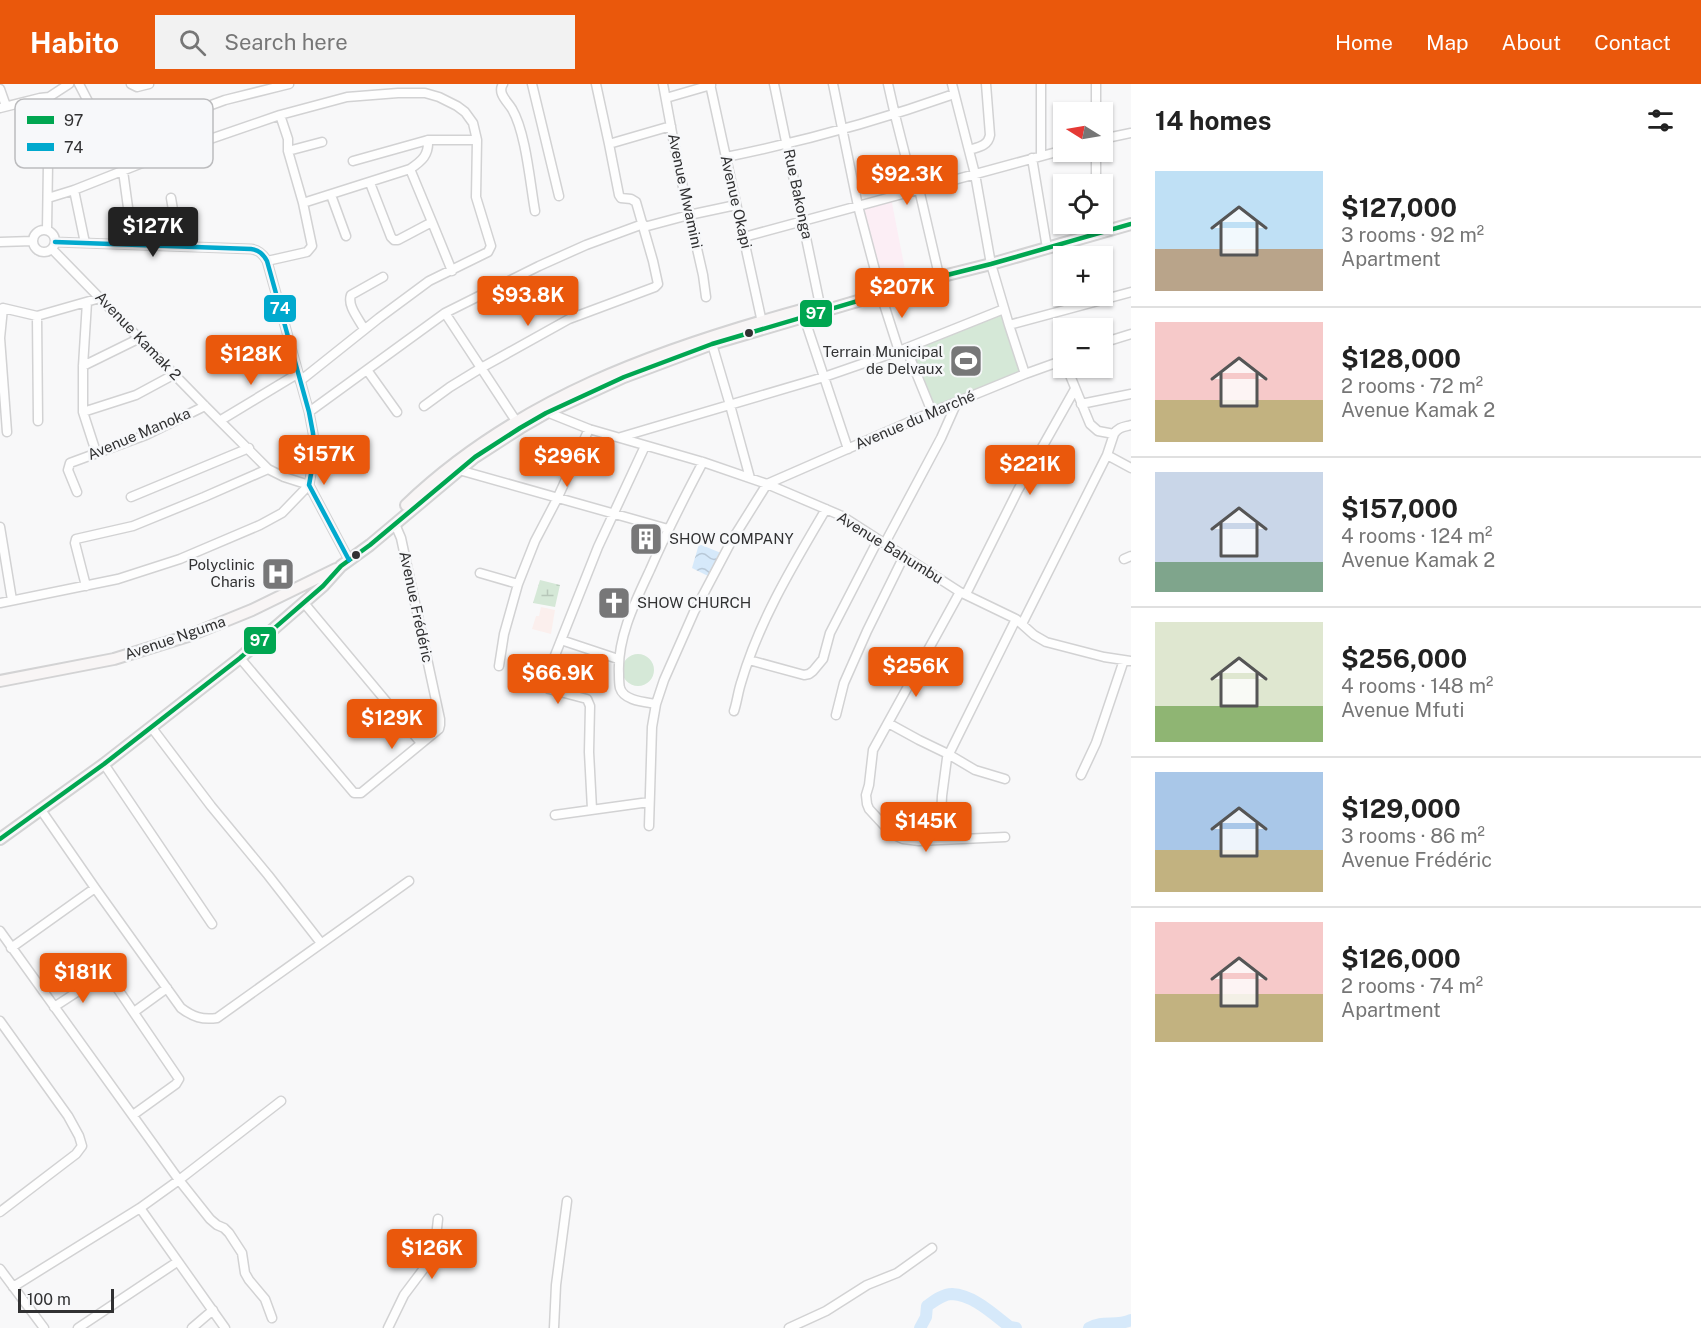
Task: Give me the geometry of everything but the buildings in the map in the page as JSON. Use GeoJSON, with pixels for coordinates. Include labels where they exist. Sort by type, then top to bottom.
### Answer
{"type":"FeatureCollection","features":[{"type":"Feature","properties":{"kind":"main road"},"geometry":{"type":"LineString","coordinates":[[1113,222],[1131,217]]}},
{"type":"Feature","properties":{"kind":"main road"},"geometry":{"type":"LineString","coordinates":[[347,561],[358,555],[395,524],[479,446],[516,421],[584,394],[704,339],[804,316],[923,279],[1131,224]]}},
{"type":"Feature","properties":{"kind":"main road"},"geometry":{"type":"LineString","coordinates":[[923,279],[938,271],[991,261],[1071,234]]}},
{"type":"Feature","properties":{"kind":"main road"},"geometry":{"type":"LineString","coordinates":[[639,367],[712,344],[820,305],[880,292]]}},
{"type":"Feature","properties":{"kind":"main road"},"geometry":{"type":"LineString","coordinates":[[0,839],[152,728],[240,658],[323,586],[424,489],[459,470],[543,410]]}},
{"type":"Feature","properties":{"kind":"main road","name":"Avenue Nguma"},"geometry":{"type":"LineString","coordinates":[[0,681],[114,659],[188,636],[252,610],[347,561]]}},
{"type":"Feature","properties":{"kind":"main road"},"geometry":{"type":"LineString","coordinates":[[285,594],[294,611]]}},
{"type":"Feature","properties":{"kind":"street"},"geometry":{"type":"LineString","coordinates":[[36,99],[49,98],[69,84]]}},
{"type":"Feature","properties":{"kind":"street"},"geometry":{"type":"LineString","coordinates":[[80,84],[88,99]]}},
{"type":"Feature","properties":{"kind":"street"},"geometry":{"type":"LineString","coordinates":[[131,84],[137,87],[149,84]]}},
{"type":"Feature","properties":{"kind":"street"},"geometry":{"type":"LineString","coordinates":[[213,104],[253,88],[289,84]]}},
{"type":"Feature","properties":{"kind":"street"},"geometry":{"type":"LineString","coordinates":[[503,84],[501,92],[513,110],[522,138],[535,211]]}},
{"type":"Feature","properties":{"kind":"street"},"geometry":{"type":"LineString","coordinates":[[532,84],[559,196]]}},
{"type":"Feature","properties":{"kind":"street"},"geometry":{"type":"LineString","coordinates":[[424,406],[481,368],[569,319],[658,284],[644,226],[635,200],[621,198],[619,195],[596,84]]}},
{"type":"Feature","properties":{"kind":"street","name":"Avenue Mwamini"},"geometry":{"type":"LineString","coordinates":[[663,84],[706,297]]}},
{"type":"Feature","properties":{"kind":"street","name":"Rue Bakonga"},"geometry":{"type":"LineString","coordinates":[[774,84],[820,305]]}},
{"type":"Feature","properties":{"kind":"street"},"geometry":{"type":"LineString","coordinates":[[833,84],[858,206],[880,292],[903,350],[932,412]]}},
{"type":"Feature","properties":{"kind":"street"},"geometry":{"type":"LineString","coordinates":[[888,84],[938,271]]}},
{"type":"Feature","properties":{"kind":"street"},"geometry":{"type":"LineString","coordinates":[[952,84],[975,174],[991,261],[1025,374]]}},
{"type":"Feature","properties":{"kind":"street"},"geometry":{"type":"LineString","coordinates":[[969,150],[986,145],[989,141],[986,84]]}},
{"type":"Feature","properties":{"kind":"street"},"geometry":{"type":"LineString","coordinates":[[1041,84],[1037,157],[1046,242]]}},
{"type":"Feature","properties":{"kind":"street"},"geometry":{"type":"LineString","coordinates":[[1096,84],[1096,102]]}},
{"type":"Feature","properties":{"kind":"street"},"geometry":{"type":"LineString","coordinates":[[666,98],[711,85]]}},
{"type":"Feature","properties":{"kind":"street","name":"Avenue Okapi"},"geometry":{"type":"LineString","coordinates":[[711,85],[763,325]]}},
{"type":"Feature","properties":{"kind":"street"},"geometry":{"type":"LineString","coordinates":[[0,89],[3,107]]}},
{"type":"Feature","properties":{"kind":"street"},"geometry":{"type":"LineString","coordinates":[[213,138],[280,115],[347,97],[398,93],[425,93],[439,96],[465,112],[473,123],[477,140],[476,197],[491,246],[488,252],[429,281],[299,378],[221,420]]}},
{"type":"Feature","properties":{"kind":"street"},"geometry":{"type":"LineString","coordinates":[[726,157],[842,130],[895,115],[954,94]]}},
{"type":"Feature","properties":{"kind":"street"},"geometry":{"type":"LineString","coordinates":[[267,261],[307,252],[312,246],[303,203],[288,151],[288,139],[280,115]]}},
{"type":"Feature","properties":{"kind":"street"},"geometry":{"type":"LineString","coordinates":[[609,144],[671,126]]}},
{"type":"Feature","properties":{"kind":"street"},"geometry":{"type":"LineString","coordinates":[[1113,137],[1131,133]]}},
{"type":"Feature","properties":{"kind":"street"},"geometry":{"type":"LineString","coordinates":[[353,160],[428,140],[477,140]]}},
{"type":"Feature","properties":{"kind":"street"},"geometry":{"type":"LineString","coordinates":[[303,203],[410,169],[425,158],[428,140]]}},
{"type":"Feature","properties":{"kind":"street"},"geometry":{"type":"LineString","coordinates":[[288,151],[322,142]]}},
{"type":"Feature","properties":{"kind":"street"},"geometry":{"type":"LineString","coordinates":[[744,237],[1053,153]]}},
{"type":"Feature","properties":{"kind":"street"},"geometry":{"type":"LineString","coordinates":[[47,230],[48,168]]}},
{"type":"Feature","properties":{"kind":"street"},"geometry":{"type":"LineString","coordinates":[[48,198],[130,168]]}},
{"type":"Feature","properties":{"kind":"street"},"geometry":{"type":"LineString","coordinates":[[410,169],[452,271]]}},
{"type":"Feature","properties":{"kind":"street"},"geometry":{"type":"LineString","coordinates":[[123,171],[133,244]]}},
{"type":"Feature","properties":{"kind":"street"},"geometry":{"type":"LineString","coordinates":[[370,183],[394,240],[432,222]]}},
{"type":"Feature","properties":{"kind":"street"},"geometry":{"type":"LineString","coordinates":[[74,190],[85,243]]}},
{"type":"Feature","properties":{"kind":"street"},"geometry":{"type":"LineString","coordinates":[[331,195],[346,236]]}},
{"type":"Feature","properties":{"kind":"street"},"geometry":{"type":"LineString","coordinates":[[171,198],[179,246]]}},
{"type":"Feature","properties":{"kind":"street"},"geometry":{"type":"LineString","coordinates":[[309,412],[445,313],[567,253],[644,226],[736,205]]}},
{"type":"Feature","properties":{"kind":"street"},"geometry":{"type":"LineString","coordinates":[[0,603],[118,579],[180,559],[260,525],[282,513],[309,485],[315,452],[309,412],[267,261],[257,250],[85,243],[54,246],[46,253],[34,248],[33,241],[36,234],[47,230],[52,234],[54,246]]}},
{"type":"Feature","properties":{"kind":"street"},"geometry":{"type":"LineString","coordinates":[[0,242],[33,241]]}},
{"type":"Feature","properties":{"kind":"street","name":"Avenue Kamak 2"},"geometry":{"type":"LineString","coordinates":[[54,246],[100,298],[268,468],[284,477],[309,485]]}},
{"type":"Feature","properties":{"kind":"street"},"geometry":{"type":"LineString","coordinates":[[364,329],[349,303],[349,298],[383,277]]}},
{"type":"Feature","properties":{"kind":"street"},"geometry":{"type":"LineString","coordinates":[[1009,325],[1131,292]]}},
{"type":"Feature","properties":{"kind":"street"},"geometry":{"type":"LineString","coordinates":[[7,432],[0,338],[3,308],[38,316],[100,298]]}},
{"type":"Feature","properties":{"kind":"street"},"geometry":{"type":"LineString","coordinates":[[87,302],[83,412],[96,452]]}},
{"type":"Feature","properties":{"kind":"street"},"geometry":{"type":"LineString","coordinates":[[619,438],[824,377],[903,350],[1004,309]]}},
{"type":"Feature","properties":{"kind":"street"},"geometry":{"type":"LineString","coordinates":[[445,313],[516,421]]}},
{"type":"Feature","properties":{"kind":"street"},"geometry":{"type":"LineString","coordinates":[[38,316],[38,421]]}},
{"type":"Feature","properties":{"kind":"street"},"geometry":{"type":"LineString","coordinates":[[804,316],[848,449]]}},
{"type":"Feature","properties":{"kind":"street"},"geometry":{"type":"LineString","coordinates":[[1113,339],[1131,333]]}},
{"type":"Feature","properties":{"kind":"street"},"geometry":{"type":"LineString","coordinates":[[83,366],[140,338]]}},
{"type":"Feature","properties":{"kind":"street"},"geometry":{"type":"LineString","coordinates":[[712,344],[750,478]]}},
{"type":"Feature","properties":{"kind":"street","name":"Avenue du Marché"},"geometry":{"type":"LineString","coordinates":[[767,484],[932,412],[1053,364]]}},
{"type":"Feature","properties":{"kind":"street"},"geometry":{"type":"LineString","coordinates":[[367,370],[397,412]]}},
{"type":"Feature","properties":{"kind":"street"},"geometry":{"type":"LineString","coordinates":[[83,412],[136,395],[175,374]]}},
{"type":"Feature","properties":{"kind":"street"},"geometry":{"type":"LineString","coordinates":[[1071,378],[1093,428],[1114,434]]}},
{"type":"Feature","properties":{"kind":"street"},"geometry":{"type":"LineString","coordinates":[[1005,837],[919,841],[903,839],[892,834],[867,804],[866,795],[870,785],[873,750],[963,593],[1075,389]]}},
{"type":"Feature","properties":{"kind":"street"},"geometry":{"type":"LineString","coordinates":[[1081,404],[1131,394]]}},
{"type":"Feature","properties":{"kind":"street"},"geometry":{"type":"LineString","coordinates":[[749,660],[804,675],[813,671],[823,659],[831,633],[941,438],[957,402]]}},
{"type":"Feature","properties":{"kind":"street","name":"Avenue Manoka"},"geometry":{"type":"LineString","coordinates":[[77,492],[68,470],[70,463],[146,435],[205,406]]}},
{"type":"Feature","properties":{"kind":"street","name":"Avenue Bahumbu"},"geometry":{"type":"LineString","coordinates":[[543,410],[588,429],[750,478],[825,508],[842,516],[963,593],[1019,622],[1046,642],[1128,661]]}},
{"type":"Feature","properties":{"kind":"street"},"geometry":{"type":"LineString","coordinates":[[940,839],[942,796],[948,754],[1107,455],[1116,430],[1131,425]]}},
{"type":"Feature","properties":{"kind":"street"},"geometry":{"type":"LineString","coordinates":[[499,666],[504,634],[518,584],[535,540],[557,499],[588,429]]}},
{"type":"Feature","properties":{"kind":"street"},"geometry":{"type":"LineString","coordinates":[[592,809],[589,752],[590,706],[587,699],[549,689],[545,682],[613,513],[645,446]]}},
{"type":"Feature","properties":{"kind":"street"},"geometry":{"type":"LineString","coordinates":[[131,497],[249,448]]}},
{"type":"Feature","properties":{"kind":"street"},"geometry":{"type":"LineString","coordinates":[[1107,455],[1131,468]]}},
{"type":"Feature","properties":{"kind":"street"},"geometry":{"type":"LineString","coordinates":[[656,704],[633,700],[620,689],[618,659],[633,609],[668,529],[703,462]]}},
{"type":"Feature","properties":{"kind":"street"},"geometry":{"type":"LineString","coordinates":[[86,586],[75,543],[76,539],[133,525],[204,497],[268,468]]}},
{"type":"Feature","properties":{"kind":"street"},"geometry":{"type":"LineString","coordinates":[[459,470],[668,529]]}},
{"type":"Feature","properties":{"kind":"street"},"geometry":{"type":"LineString","coordinates":[[649,826],[652,727],[656,704],[664,680],[694,612],[732,540],[767,484]]}},
{"type":"Feature","properties":{"kind":"street"},"geometry":{"type":"LineString","coordinates":[[309,485],[347,561]]}},
{"type":"Feature","properties":{"kind":"street"},"geometry":{"type":"LineString","coordinates":[[734,711],[749,660],[783,584],[825,508]]}},
{"type":"Feature","properties":{"kind":"street","name":"Avenue Frédéric"},"geometry":{"type":"LineString","coordinates":[[240,658],[354,794],[361,793],[439,729],[440,718],[401,538],[395,524]]}},
{"type":"Feature","properties":{"kind":"street"},"geometry":{"type":"LineString","coordinates":[[0,527],[12,600]]}},
{"type":"Feature","properties":{"kind":"street"},"geometry":{"type":"LineString","coordinates":[[836,715],[844,683],[904,556]]}},
{"type":"Feature","properties":{"kind":"street"},"geometry":{"type":"LineString","coordinates":[[480,573],[518,584]]}},
{"type":"Feature","properties":{"kind":"street"},"geometry":{"type":"LineString","coordinates":[[304,603],[421,743]]}},
{"type":"Feature","properties":{"kind":"street"},"geometry":{"type":"LineString","coordinates":[[561,640],[618,659]]}},
{"type":"Feature","properties":{"kind":"street"},"geometry":{"type":"LineString","coordinates":[[1081,775],[1128,661]]}},
{"type":"Feature","properties":{"kind":"street"},"geometry":{"type":"LineString","coordinates":[[888,723],[975,770],[1005,779]]}},
{"type":"Feature","properties":{"kind":"street"},"geometry":{"type":"LineString","coordinates":[[152,728],[210,806],[268,875],[321,944]]}},
{"type":"Feature","properties":{"kind":"street"},"geometry":{"type":"LineString","coordinates":[[104,764],[212,924]]}},
{"type":"Feature","properties":{"kind":"street"},"geometry":{"type":"LineString","coordinates":[[555,815],[649,802]]}},
{"type":"Feature","properties":{"kind":"street"},"geometry":{"type":"LineString","coordinates":[[41,810],[181,1008],[200,1019],[217,1018],[409,881]]}},
{"type":"Feature","properties":{"kind":"street"},"geometry":{"type":"LineString","coordinates":[[11,948],[94,888]]}},
{"type":"Feature","properties":{"kind":"street"},"geometry":{"type":"LineString","coordinates":[[0,931],[179,1180],[210,1219],[229,1233],[242,1253],[245,1273],[265,1299],[273,1318]]}},
{"type":"Feature","properties":{"kind":"street"},"geometry":{"type":"LineString","coordinates":[[54,1007],[100,977],[109,977],[113,982],[179,1079],[176,1084],[133,1115]]}},
{"type":"Feature","properties":{"kind":"street"},"geometry":{"type":"LineString","coordinates":[[134,1012],[167,988]]}},
{"type":"Feature","properties":{"kind":"street"},"geometry":{"type":"LineString","coordinates":[[0,1021],[68,1116],[82,1146],[76,1154],[0,1212]]}},
{"type":"Feature","properties":{"kind":"street"},"geometry":{"type":"LineString","coordinates":[[13,1287],[140,1208],[281,1101]]}},
{"type":"Feature","properties":{"kind":"street"},"geometry":{"type":"LineString","coordinates":[[554,1328],[556,1285],[567,1201]]}},
{"type":"Feature","properties":{"kind":"street"},"geometry":{"type":"LineString","coordinates":[[140,1208],[225,1328]]}},
{"type":"Feature","properties":{"kind":"street"},"geometry":{"type":"LineString","coordinates":[[388,1328],[404,1295],[431,1259],[435,1247],[438,1220]]}},
{"type":"Feature","properties":{"kind":"street"},"geometry":{"type":"LineString","coordinates":[[789,1328],[826,1311],[867,1285],[897,1273],[932,1248]]}},
{"type":"Feature","properties":{"kind":"street"},"geometry":{"type":"LineString","coordinates":[[78,1328],[177,1262]]}},
{"type":"Feature","properties":{"kind":"street"},"geometry":{"type":"LineString","coordinates":[[0,1269],[44,1328]]}},
{"type":"Feature","properties":{"kind":"street"},"geometry":{"type":"LineString","coordinates":[[192,1328],[213,1310]]}},
{"type":"Feature","properties":{"kind":"shaded area"},"geometry":{"type":"Polygon","coordinates":[[[891,198],[906,275],[880,283],[862,206],[891,198]]]}},
{"type":"Feature","properties":{"kind":"shaded area"},"geometry":{"type":"Polygon","coordinates":[[[541,607],[555,610],[551,634],[532,629],[541,607]]]}},
{"type":"Feature","properties":{"kind":"green space","name":"Terrain Municipal de Delvaux"},"geometry":{"type":"Polygon","coordinates":[[[1001,313],[1021,372],[934,408],[910,350],[1001,313]]]}},
{"type":"Feature","properties":{"kind":"green space"},"geometry":{"type":"Polygon","coordinates":[[[540,580],[560,585],[555,607],[533,603],[540,580]]]}},
{"type":"Feature","properties":{"kind":"green space"},"geometry":{"type":"Polygon","coordinates":[[[638,654],[649,659],[654,670],[649,681],[638,686],[627,681],[622,670],[627,659],[638,654]]]}},
{"type":"Feature","properties":{"kind":"water"},"geometry":{"type":"Polygon","coordinates":[[[699,544],[721,553],[710,577],[692,568],[699,544]]]}},
{"type":"Feature","properties":{"kind":"waterway"},"geometry":{"type":"LineString","coordinates":[[920,1328],[926,1317],[927,1306],[949,1294],[960,1295],[976,1302],[1010,1327],[1016,1328]]}},
{"type":"Feature","properties":{"kind":"waterway"},"geometry":{"type":"LineString","coordinates":[[1089,1328],[1099,1324],[1131,1320]]}},
{"type":"Feature","properties":{"kind":"transit line","name":"97"},"geometry":{"type":"LineString","coordinates":[[0,839],[104,764],[240,658],[323,586],[341,566],[370,545],[475,457],[546,413],[624,377],[712,344],[939,277],[1131,224]]}},
{"type":"Feature","properties":{"kind":"transit line","name":"74"},"geometry":{"type":"LineString","coordinates":[[55,242],[251,249],[262,254],[267,261],[309,412],[315,452],[309,485],[349,560]]}},
{"type":"Feature","properties":{"kind":"place","name":"Terrain Municipal de Delvaux"},"geometry":{"type":"Point","coordinates":[966,361]}},
{"type":"Feature","properties":{"kind":"place","name":"SHOW COMPANY"},"geometry":{"type":"Point","coordinates":[646,539]}},
{"type":"Feature","properties":{"kind":"place","name":"Polyclinic Charis"},"geometry":{"type":"Point","coordinates":[278,574]}},
{"type":"Feature","properties":{"kind":"place","name":"SHOW CHURCH"},"geometry":{"type":"Point","coordinates":[614,603]}}]}
